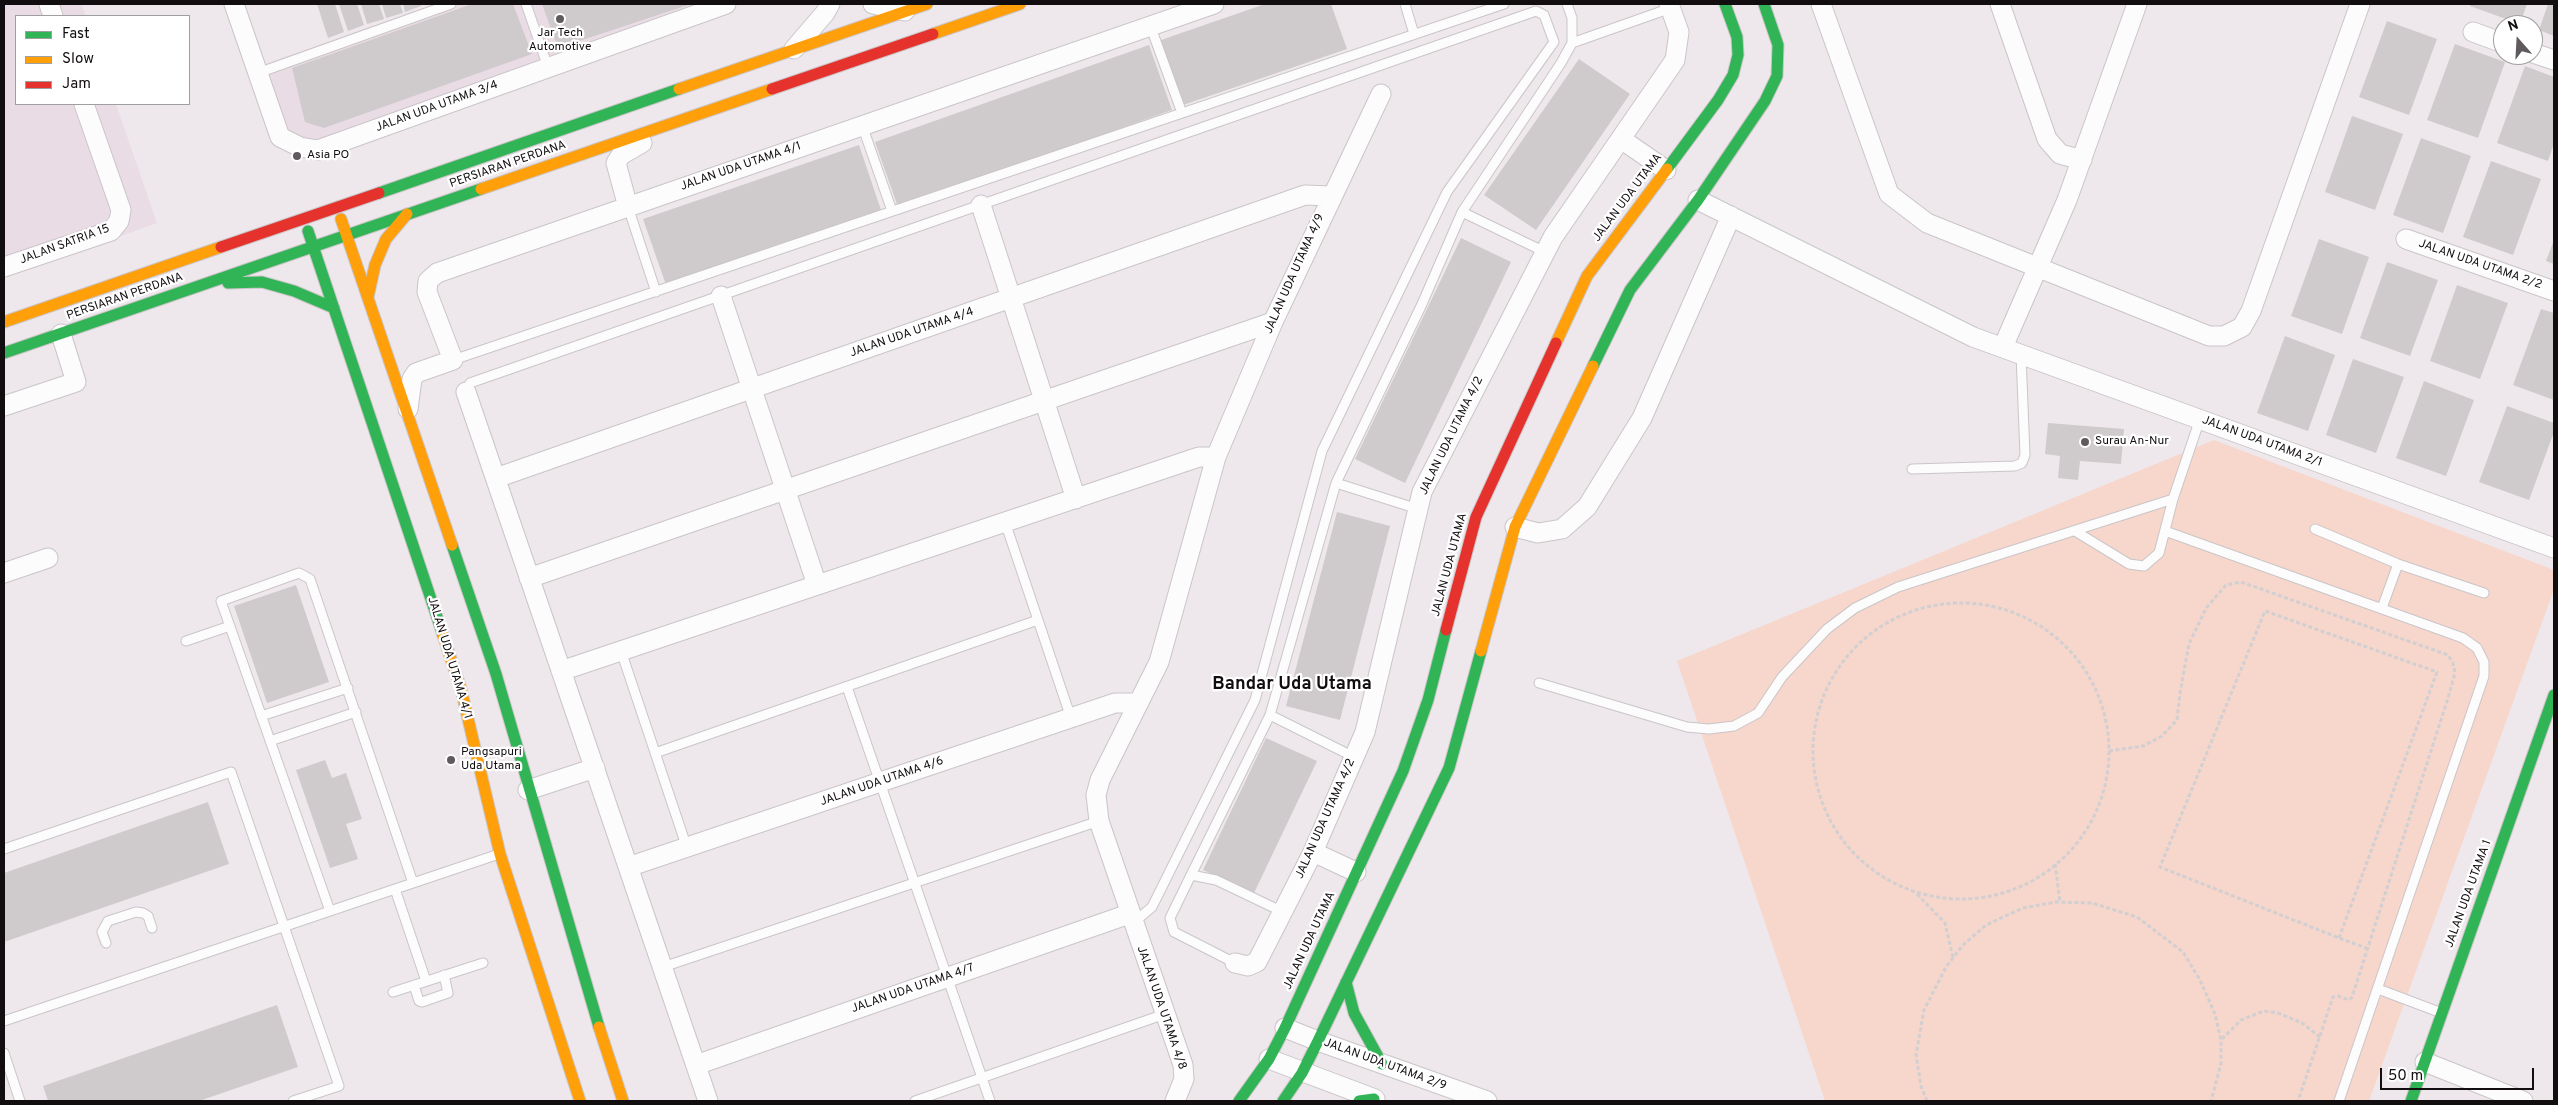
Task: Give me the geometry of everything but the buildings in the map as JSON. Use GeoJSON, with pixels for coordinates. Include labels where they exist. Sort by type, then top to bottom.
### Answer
{"type":"FeatureCollection","features":[{"type":"Feature","properties":{"kind":"street","name":"JALAN UDA UTAMA 3/4"},"geometry":{"type":"LineString","coordinates":[[234,4],[280,137],[300,148],[318,150],[726,4]]}},
{"type":"Feature","properties":{"kind":"street"},"geometry":{"type":"LineString","coordinates":[[791,52],[825,13],[830,4]]}},
{"type":"Feature","properties":{"kind":"street"},"geometry":{"type":"LineString","coordinates":[[873,4],[905,11]]}},
{"type":"Feature","properties":{"kind":"street","name":"PERSIARAN PERDANA"},"geometry":{"type":"LineString","coordinates":[[5,319],[304,219],[927,4]]}},
{"type":"Feature","properties":{"kind":"street","name":"PERSIARAN PERDANA"},"geometry":{"type":"LineString","coordinates":[[10,351],[1020,4]]}},
{"type":"Feature","properties":{"kind":"street","name":"JALAN UDA UTAMA 4/1"},"geometry":{"type":"LineString","coordinates":[[454,360],[427,292],[428,280],[432,276],[1214,4]]}},
{"type":"Feature","properties":{"kind":"street","name":"JALAN UDA UTAMA"},"geometry":{"type":"LineString","coordinates":[[1239,1101],[1269,1059],[1285,1028],[1404,771],[1428,700],[1476,517],[1587,276],[1718,100],[1733,75],[1738,55],[1737,37],[1726,4]]}},
{"type":"Feature","properties":{"kind":"street"},"geometry":{"type":"LineString","coordinates":[[1282,1101],[1302,1073],[1449,768],[1515,526],[1630,290],[1698,200],[1766,101],[1777,76],[1778,45],[1764,4]]}},
{"type":"Feature","properties":{"kind":"street"},"geometry":{"type":"LineString","coordinates":[[1822,4],[1889,194],[1927,223],[2209,336],[2224,336],[2242,327],[2258,295],[2360,4]]}},
{"type":"Feature","properties":{"kind":"street"},"geometry":{"type":"LineString","coordinates":[[2000,4],[2047,139],[2060,154],[2082,160]]}},
{"type":"Feature","properties":{"kind":"street"},"geometry":{"type":"LineString","coordinates":[[2003,347],[2067,200],[2137,4]]}},
{"type":"Feature","properties":{"kind":"street","name":"JALAN UDA UTAMA 4/2"},"geometry":{"type":"LineString","coordinates":[[1235,963],[1248,966],[1257,962],[1313,852],[1365,732],[1422,492],[1553,237],[1675,60],[1679,32],[1670,6]]}},
{"type":"Feature","properties":{"kind":"street"},"geometry":{"type":"LineString","coordinates":[[2473,32],[2493,39]]}},
{"type":"Feature","properties":{"kind":"street","name":"JALAN UDA UTAMA 4/9"},"geometry":{"type":"LineString","coordinates":[[1136,703],[1159,662],[1216,457],[1273,322],[1331,196],[1381,94]]}},
{"type":"Feature","properties":{"kind":"street","name":"JALAN SATRIA 15"},"geometry":{"type":"LineString","coordinates":[[4,267],[111,231],[119,221],[121,210],[84,105]]}},
{"type":"Feature","properties":{"kind":"street"},"geometry":{"type":"LineString","coordinates":[[628,207],[616,163],[620,155],[684,119]]}},
{"type":"Feature","properties":{"kind":"street"},"geometry":{"type":"LineString","coordinates":[[1621,139],[1666,170]]}},
{"type":"Feature","properties":{"kind":"street","name":"JALAN UDA UTAMA 4/4"},"geometry":{"type":"LineString","coordinates":[[496,478],[1305,196],[1331,196]]}},
{"type":"Feature","properties":{"kind":"street","name":"JALAN UDA UTAMA 2/1"},"geometry":{"type":"LineString","coordinates":[[1698,200],[1973,337],[2553,544]]}},
{"type":"Feature","properties":{"kind":"street"},"geometry":{"type":"LineString","coordinates":[[981,205],[1076,499]]}},
{"type":"Feature","properties":{"kind":"street"},"geometry":{"type":"LineString","coordinates":[[337,207],[496,674],[589,998],[623,1101]]}},
{"type":"Feature","properties":{"kind":"street"},"geometry":{"type":"LineString","coordinates":[[368,297],[375,265],[386,239],[406,214]]}},
{"type":"Feature","properties":{"kind":"street"},"geometry":{"type":"LineString","coordinates":[[1515,526],[1538,533],[1562,529],[1587,507],[1642,418],[1731,216]]}},
{"type":"Feature","properties":{"kind":"street","name":"JALAN UDA UTAMA 4/1"},"geometry":{"type":"LineString","coordinates":[[304,219],[461,688],[500,854],[580,1101]]}},
{"type":"Feature","properties":{"kind":"street","name":"JALAN UDA UTAMA 2/2"},"geometry":{"type":"LineString","coordinates":[[2406,239],[2554,291]]}},
{"type":"Feature","properties":{"kind":"street"},"geometry":{"type":"LineString","coordinates":[[205,284],[262,282],[294,291],[334,308]]}},
{"type":"Feature","properties":{"kind":"street"},"geometry":{"type":"LineString","coordinates":[[721,296],[817,585]]}},
{"type":"Feature","properties":{"kind":"street"},"geometry":{"type":"LineString","coordinates":[[5,319],[10,351]]}},
{"type":"Feature","properties":{"kind":"street"},"geometry":{"type":"LineString","coordinates":[[530,578],[1273,322]]}},
{"type":"Feature","properties":{"kind":"street"},"geometry":{"type":"LineString","coordinates":[[4,406],[76,382],[60,334]]}},
{"type":"Feature","properties":{"kind":"street"},"geometry":{"type":"LineString","coordinates":[[407,413],[412,379],[416,373],[454,360]]}},
{"type":"Feature","properties":{"kind":"street"},"geometry":{"type":"LineString","coordinates":[[466,392],[708,1101]]}},
{"type":"Feature","properties":{"kind":"street"},"geometry":{"type":"LineString","coordinates":[[561,672],[1199,457],[1216,457]]}},
{"type":"Feature","properties":{"kind":"street"},"geometry":{"type":"LineString","coordinates":[[4,573],[48,558]]}},
{"type":"Feature","properties":{"kind":"street","name":"JALAN UDA UTAMA 1"},"geometry":{"type":"LineString","coordinates":[[2411,1101],[2554,695]]}},
{"type":"Feature","properties":{"kind":"street","name":"JALAN UDA UTAMA 4/8"},"geometry":{"type":"LineString","coordinates":[[1136,703],[1100,780],[1096,795],[1099,821],[1131,919],[1183,1065],[1184,1079],[1175,1101]]}},
{"type":"Feature","properties":{"kind":"street","name":"JALAN UDA UTAMA 4/6"},"geometry":{"type":"LineString","coordinates":[[628,867],[1071,718],[1115,704],[1136,703]]}},
{"type":"Feature","properties":{"kind":"street"},"geometry":{"type":"LineString","coordinates":[[528,790],[594,768]]}},
{"type":"Feature","properties":{"kind":"street"},"geometry":{"type":"LineString","coordinates":[[1313,852],[1356,872]]}},
{"type":"Feature","properties":{"kind":"street","name":"JALAN UDA UTAMA 4/7"},"geometry":{"type":"LineString","coordinates":[[696,1064],[947,977],[1131,919]]}},
{"type":"Feature","properties":{"kind":"street"},"geometry":{"type":"LineString","coordinates":[[1346,982],[1354,1014],[1382,1064]]}},
{"type":"Feature","properties":{"kind":"street","name":"JALAN UDA UTAMA 2/9"},"geometry":{"type":"LineString","coordinates":[[1285,1028],[1487,1101]]}},
{"type":"Feature","properties":{"kind":"street"},"geometry":{"type":"LineString","coordinates":[[1269,1059],[1371,1100]]}},
{"type":"Feature","properties":{"kind":"street"},"geometry":{"type":"LineString","coordinates":[[2425,1062],[2483,1094],[2523,1101]]}},
{"type":"Feature","properties":{"kind":"lane"},"geometry":{"type":"LineString","coordinates":[[258,73],[451,4]]}},
{"type":"Feature","properties":{"kind":"lane"},"geometry":{"type":"LineString","coordinates":[[526,4],[548,67]]}},
{"type":"Feature","properties":{"kind":"lane"},"geometry":{"type":"LineString","coordinates":[[1404,4],[1414,34]]}},
{"type":"Feature","properties":{"kind":"lane"},"geometry":{"type":"LineString","coordinates":[[454,360],[1504,4]]}},
{"type":"Feature","properties":{"kind":"lane"},"geometry":{"type":"LineString","coordinates":[[1235,963],[1174,932],[1170,918],[1270,715],[1336,483],[1422,304],[1462,212],[1561,63],[1572,43],[1572,18],[1567,4]]}},
{"type":"Feature","properties":{"kind":"lane"},"geometry":{"type":"LineString","coordinates":[[1572,43],[1670,6]]}},
{"type":"Feature","properties":{"kind":"lane"},"geometry":{"type":"LineString","coordinates":[[466,392],[470,383],[1536,11],[1544,14],[1554,42],[1447,192],[1326,442],[1255,700],[1152,906],[1131,919]]}},
{"type":"Feature","properties":{"kind":"lane"},"geometry":{"type":"LineString","coordinates":[[1150,25],[1182,113]]}},
{"type":"Feature","properties":{"kind":"lane"},"geometry":{"type":"LineString","coordinates":[[862,125],[892,211]]}},
{"type":"Feature","properties":{"kind":"lane"},"geometry":{"type":"LineString","coordinates":[[628,207],[656,292]]}},
{"type":"Feature","properties":{"kind":"lane"},"geometry":{"type":"LineString","coordinates":[[1462,212],[1545,252]]}},
{"type":"Feature","properties":{"kind":"lane"},"geometry":{"type":"LineString","coordinates":[[1912,469],[2015,466],[2022,462],[2026,455],[2020,354]]}},
{"type":"Feature","properties":{"kind":"lane"},"geometry":{"type":"LineString","coordinates":[[2074,531],[2129,564],[2144,566],[2159,553],[2173,499],[2200,419]]}},
{"type":"Feature","properties":{"kind":"lane"},"geometry":{"type":"LineString","coordinates":[[1336,483],[1418,509]]}},
{"type":"Feature","properties":{"kind":"lane"},"geometry":{"type":"LineString","coordinates":[[1539,683],[1687,727],[1709,729],[1734,726],[1758,712],[1782,677],[1827,630],[1855,608],[1898,587],[2173,499]]}},
{"type":"Feature","properties":{"kind":"lane"},"geometry":{"type":"LineString","coordinates":[[1005,522],[1071,718]]}},
{"type":"Feature","properties":{"kind":"lane"},"geometry":{"type":"LineString","coordinates":[[2315,529],[2398,564],[2484,593]]}},
{"type":"Feature","properties":{"kind":"lane"},"geometry":{"type":"LineString","coordinates":[[2165,531],[2463,638],[2478,648],[2484,662],[2484,676],[2339,1101]]}},
{"type":"Feature","properties":{"kind":"lane"},"geometry":{"type":"LineString","coordinates":[[2382,608],[2398,564]]}},
{"type":"Feature","properties":{"kind":"lane"},"geometry":{"type":"LineString","coordinates":[[330,911],[221,601],[299,573],[310,579],[413,883]]}},
{"type":"Feature","properties":{"kind":"lane"},"geometry":{"type":"LineString","coordinates":[[655,753],[1038,620]]}},
{"type":"Feature","properties":{"kind":"lane"},"geometry":{"type":"LineString","coordinates":[[186,641],[230,626]]}},
{"type":"Feature","properties":{"kind":"lane"},"geometry":{"type":"LineString","coordinates":[[622,651],[687,848]]}},
{"type":"Feature","properties":{"kind":"lane"},"geometry":{"type":"LineString","coordinates":[[846,687],[990,1101]]}},
{"type":"Feature","properties":{"kind":"lane"},"geometry":{"type":"LineString","coordinates":[[261,716],[348,688]]}},
{"type":"Feature","properties":{"kind":"lane"},"geometry":{"type":"LineString","coordinates":[[270,741],[356,712]]}},
{"type":"Feature","properties":{"kind":"lane"},"geometry":{"type":"LineString","coordinates":[[1270,715],[1354,757]]}},
{"type":"Feature","properties":{"kind":"lane"},"geometry":{"type":"LineString","coordinates":[[4,849],[231,772],[339,1086],[293,1101]]}},
{"type":"Feature","properties":{"kind":"lane"},"geometry":{"type":"LineString","coordinates":[[663,967],[1099,821]]}},
{"type":"Feature","properties":{"kind":"lane"},"geometry":{"type":"LineString","coordinates":[[4,1020],[500,854]]}},
{"type":"Feature","properties":{"kind":"lane"},"geometry":{"type":"LineString","coordinates":[[1191,875],[1216,880],[1283,912]]}},
{"type":"Feature","properties":{"kind":"lane"},"geometry":{"type":"LineString","coordinates":[[395,889],[426,982]]}},
{"type":"Feature","properties":{"kind":"lane"},"geometry":{"type":"LineString","coordinates":[[106,943],[102,932],[104,926],[108,921],[117,918],[136,912],[143,913],[148,916],[152,928]]}},
{"type":"Feature","properties":{"kind":"lane"},"geometry":{"type":"LineString","coordinates":[[393,992],[483,963]]}},
{"type":"Feature","properties":{"kind":"lane"},"geometry":{"type":"LineString","coordinates":[[414,985],[419,1001],[440,996],[448,993],[444,975]]}},
{"type":"Feature","properties":{"kind":"lane"},"geometry":{"type":"LineString","coordinates":[[2378,990],[2442,1012]]}},
{"type":"Feature","properties":{"kind":"lane"},"geometry":{"type":"LineString","coordinates":[[915,1101],[1165,1014]]}},
{"type":"Feature","properties":{"kind":"lane"},"geometry":{"type":"LineString","coordinates":[[4,1053],[20,1101]]}},
{"type":"Feature","properties":{"kind":"path"},"geometry":{"type":"LineString","coordinates":[[2109,752],[2143,746],[2162,736],[2177,720],[2180,693],[2190,644],[2206,608],[2226,584],[2240,582],[2448,655],[2453,663],[2455,673],[2448,698],[2366,948],[2352,997],[2350,1000],[2338,996],[2333,997],[2298,1101]]}},
{"type":"Feature","properties":{"kind":"path"},"geometry":{"type":"LineString","coordinates":[[1957,603],[2021,616],[2052,633],[2071,654],[2091,682],[2103,706],[2109,752],[2107,792],[2090,826],[2055,863],[2042,876],[2006,892],[1941,898],[1899,888],[1852,852],[1826,813],[1818,792],[1813,745],[1816,716],[1823,694],[1839,667],[1863,640],[1879,628],[1906,615],[1937,605],[1957,603]]}},
{"type":"Feature","properties":{"kind":"path"},"geometry":{"type":"LineString","coordinates":[[2339,938],[2437,672],[2265,611],[2160,867],[2339,938],[2366,948]]}},
{"type":"Feature","properties":{"kind":"path"},"geometry":{"type":"LineString","coordinates":[[2055,863],[2060,902]]}},
{"type":"Feature","properties":{"kind":"path"},"geometry":{"type":"LineString","coordinates":[[1917,893],[1945,923],[1953,959]]}},
{"type":"Feature","properties":{"kind":"path"},"geometry":{"type":"LineString","coordinates":[[1927,1101],[1921,1086],[1916,1055],[1924,1010],[1935,986],[1953,959],[1963,945],[1986,925],[2023,908],[2060,902],[2092,903],[2137,917],[2162,934],[2183,952],[2200,980],[2216,1014],[2221,1040],[2221,1064],[2211,1101]]}},
{"type":"Feature","properties":{"kind":"path"},"geometry":{"type":"LineString","coordinates":[[2221,1040],[2241,1020],[2264,1011],[2278,1012],[2302,1023],[2320,1037]]}},
{"type":"Feature","properties":{"kind":"shaded area"},"geometry":{"type":"Polygon","coordinates":[[[4,4],[81,4],[86,15],[15,15],[15,105],[116,105],[157,223],[4,278],[4,4]]]}},
{"type":"Feature","properties":{"kind":"shaded area"},"geometry":{"type":"Polygon","coordinates":[[[434,4],[704,4],[319,142],[303,141],[287,131],[262,65],[434,4]]]}},
{"type":"Feature","properties":{"kind":"shaded area"},"geometry":{"type":"Polygon","coordinates":[[[2214,440],[2554,570],[2554,589],[2369,1101],[1825,1101],[1677,661],[2214,440]]]}},
{"type":"Feature","properties":{"kind":"traffic: fast"},"geometry":{"type":"LineString","coordinates":[[1667,169],[1718,100],[1733,75],[1738,55],[1737,37],[1725,4]]}},
{"type":"Feature","properties":{"kind":"traffic: fast"},"geometry":{"type":"LineString","coordinates":[[1593,366],[1630,290],[1698,200],[1765,101],[1777,76],[1778,45],[1764,4]]}},
{"type":"Feature","properties":{"kind":"traffic: fast"},"geometry":{"type":"LineString","coordinates":[[379,193],[679,89]]}},
{"type":"Feature","properties":{"kind":"traffic: fast"},"geometry":{"type":"LineString","coordinates":[[4,353],[481,189]]}},
{"type":"Feature","properties":{"kind":"traffic: fast"},"geometry":{"type":"LineString","coordinates":[[308,231],[443,635]]}},
{"type":"Feature","properties":{"kind":"traffic: fast"},"geometry":{"type":"LineString","coordinates":[[228,283],[262,282],[294,291],[334,308]]}},
{"type":"Feature","properties":{"kind":"traffic: fast"},"geometry":{"type":"LineString","coordinates":[[452,545],[496,674],[599,1027]]}},
{"type":"Feature","properties":{"kind":"traffic: fast"},"geometry":{"type":"LineString","coordinates":[[1239,1101],[1269,1059],[1285,1028],[1403,771],[1428,700],[1446,630]]}},
{"type":"Feature","properties":{"kind":"traffic: fast"},"geometry":{"type":"LineString","coordinates":[[1283,1101],[1302,1073],[1318,1041],[1449,768],[1481,651]]}},
{"type":"Feature","properties":{"kind":"traffic: fast"},"geometry":{"type":"LineString","coordinates":[[2411,1101],[2554,695]]}},
{"type":"Feature","properties":{"kind":"traffic: fast"},"geometry":{"type":"LineString","coordinates":[[1346,982],[1354,1013],[1382,1064]]}},
{"type":"Feature","properties":{"kind":"traffic: fast"},"geometry":{"type":"LineString","coordinates":[[1359,1101],[1374,1099]]}},
{"type":"Feature","properties":{"kind":"traffic: slow"},"geometry":{"type":"LineString","coordinates":[[679,89],[927,4]]}},
{"type":"Feature","properties":{"kind":"traffic: slow"},"geometry":{"type":"LineString","coordinates":[[933,34],[1020,4]]}},
{"type":"Feature","properties":{"kind":"traffic: slow"},"geometry":{"type":"LineString","coordinates":[[481,189],[772,89]]}},
{"type":"Feature","properties":{"kind":"traffic: slow"},"geometry":{"type":"LineString","coordinates":[[1556,343],[1587,276],[1667,169]]}},
{"type":"Feature","properties":{"kind":"traffic: slow"},"geometry":{"type":"LineString","coordinates":[[368,297],[375,265],[386,239],[407,214]]}},
{"type":"Feature","properties":{"kind":"traffic: slow"},"geometry":{"type":"LineString","coordinates":[[341,219],[452,545]]}},
{"type":"Feature","properties":{"kind":"traffic: slow"},"geometry":{"type":"LineString","coordinates":[[4,322],[221,247]]}},
{"type":"Feature","properties":{"kind":"traffic: slow"},"geometry":{"type":"LineString","coordinates":[[1481,651],[1515,527],[1593,366]]}},
{"type":"Feature","properties":{"kind":"traffic: slow"},"geometry":{"type":"LineString","coordinates":[[443,635],[461,689],[500,854],[580,1101]]}},
{"type":"Feature","properties":{"kind":"traffic: slow"},"geometry":{"type":"LineString","coordinates":[[599,1027],[623,1101]]}},
{"type":"Feature","properties":{"kind":"traffic: jam"},"geometry":{"type":"LineString","coordinates":[[772,89],[933,34]]}},
{"type":"Feature","properties":{"kind":"traffic: jam"},"geometry":{"type":"LineString","coordinates":[[221,247],[379,193]]}},
{"type":"Feature","properties":{"kind":"traffic: jam"},"geometry":{"type":"LineString","coordinates":[[1446,630],[1476,517],[1556,343]]}},
{"type":"Feature","properties":{"kind":"place","name":"Jar Tech Automotive"},"geometry":{"type":"Point","coordinates":[560,19]}},
{"type":"Feature","properties":{"kind":"place","name":"Asia PO"},"geometry":{"type":"Point","coordinates":[297,156]}},
{"type":"Feature","properties":{"kind":"place","name":"Surau An-Nur"},"geometry":{"type":"Point","coordinates":[2085,442]}},
{"type":"Feature","properties":{"kind":"place","name":"Pangsapuri Uda Utama"},"geometry":{"type":"Point","coordinates":[451,760]}},
{"type":"Feature","properties":{"kind":"district","name":"Bandar Uda Utama"},"geometry":{"type":"Point","coordinates":[1292,685]}}]}
